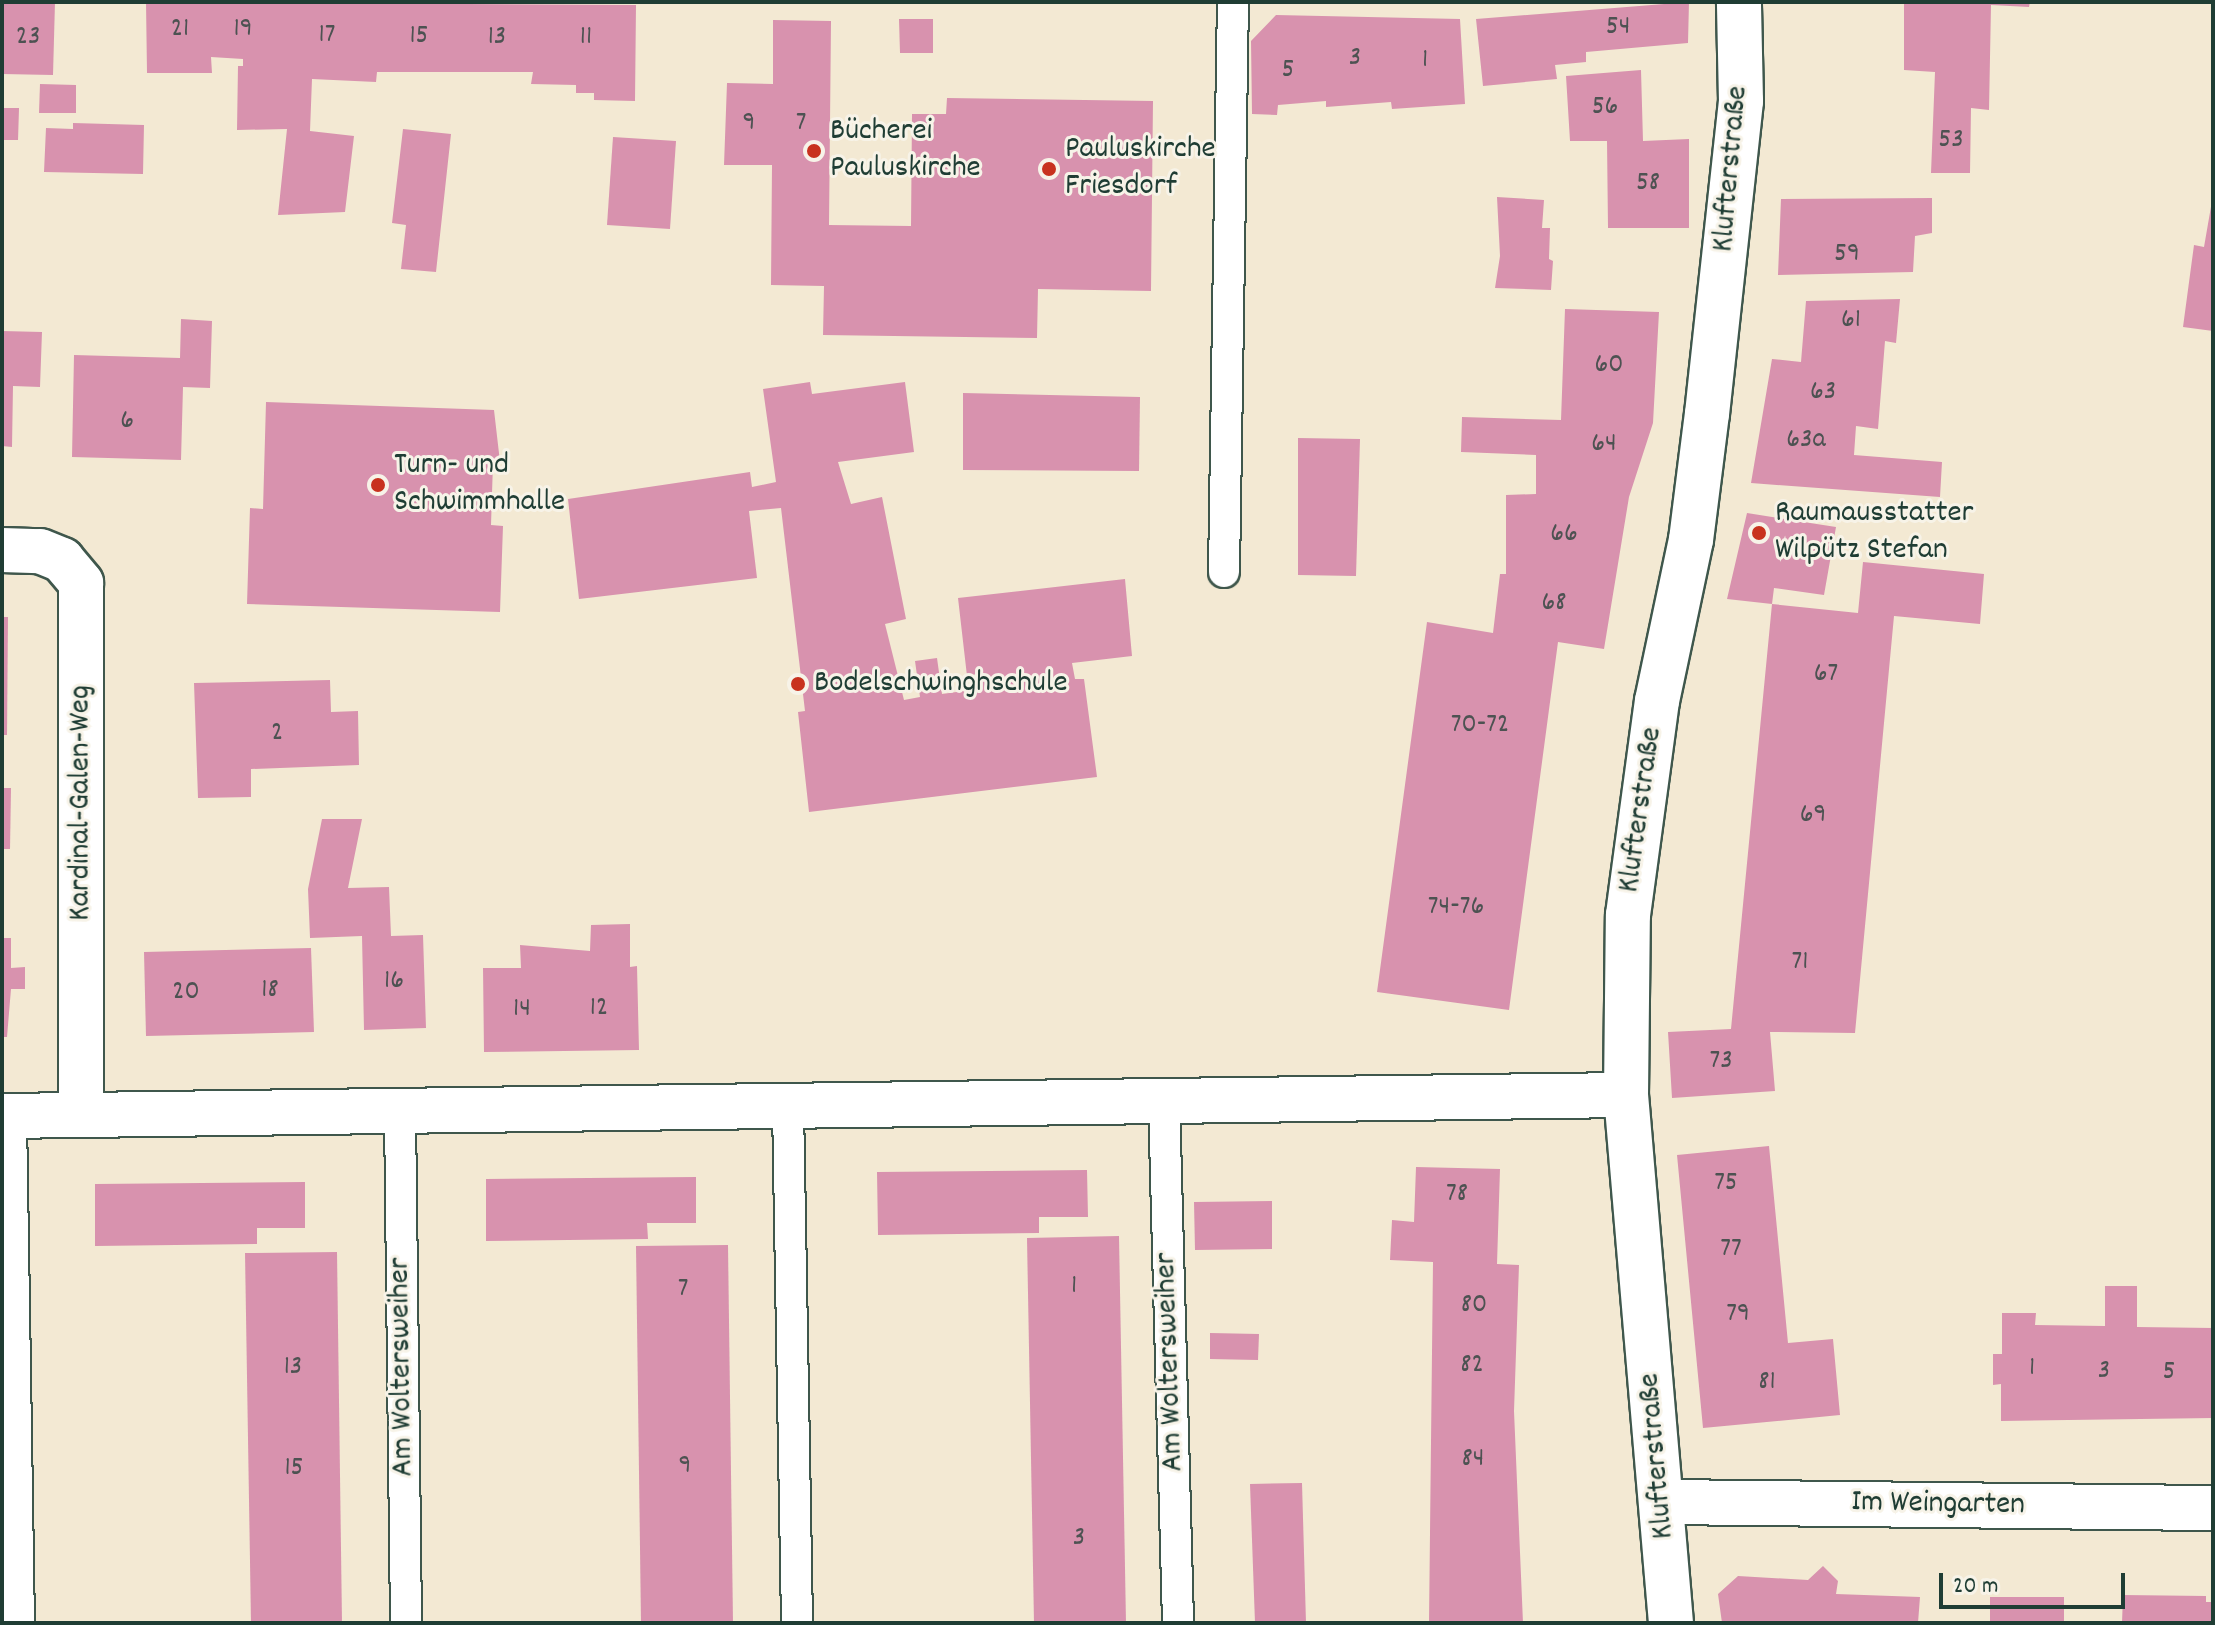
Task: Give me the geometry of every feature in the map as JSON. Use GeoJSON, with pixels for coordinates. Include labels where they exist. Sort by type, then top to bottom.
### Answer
{"type":"FeatureCollection","features":[{"type":"Feature","properties":{"kind":"street","name":"Klufterstraße"},"geometry":{"type":"LineString","coordinates":[[1671,1623],[1626,1095],[1628,915],[1657,701],[1691,540],[1707,414],[1741,101],[1739,2]]}},
{"type":"Feature","properties":{"kind":"street","name":"Kardinal-Galen-Weg"},"geometry":{"type":"LineString","coordinates":[[2,550],[40,551],[62,560],[81,583],[81,1115]]}},
{"type":"Feature","properties":{"kind":"street"},"geometry":{"type":"LineString","coordinates":[[12,1623],[3,1116],[1626,1095]]}},
{"type":"Feature","properties":{"kind":"street","name":"Im Weingarten"},"geometry":{"type":"LineString","coordinates":[[1663,1502],[2213,1508]]}},
{"type":"Feature","properties":{"kind":"lane"},"geometry":{"type":"LineString","coordinates":[[1224,572],[1233,2]]}},
{"type":"Feature","properties":{"kind":"lane","name":"Am Woltersweiher"},"geometry":{"type":"LineString","coordinates":[[1164,1101],[1178,1623]]}},
{"type":"Feature","properties":{"kind":"lane"},"geometry":{"type":"LineString","coordinates":[[788,1106],[797,1623]]}},
{"type":"Feature","properties":{"kind":"lane","name":"Am Woltersweiher"},"geometry":{"type":"LineString","coordinates":[[400,1111],[406,1623]]}},
{"type":"Feature","properties":{"kind":"building"},"geometry":{"type":"Polygon","coordinates":[[[2,2],[55,2],[53,75],[2,74],[2,2]]]}},
{"type":"Feature","properties":{"kind":"building"},"geometry":{"type":"Polygon","coordinates":[[[146,2],[636,5],[635,101],[594,100],[594,93],[576,93],[576,85],[531,84],[533,72],[377,72],[376,82],[312,79],[310,131],[354,136],[345,212],[278,215],[287,129],[237,130],[238,66],[243,66],[243,59],[211,57],[212,73],[147,73],[146,2]]]}},
{"type":"Feature","properties":{"kind":"building"},"geometry":{"type":"Polygon","coordinates":[[[1689,2],[1688,43],[1586,52],[1586,62],[1555,65],[1557,79],[1483,86],[1476,19],[1689,2]]]}},
{"type":"Feature","properties":{"kind":"building"},"geometry":{"type":"Polygon","coordinates":[[[1904,2],[2030,2],[2029,7],[1991,5],[1989,110],[1971,108],[1970,173],[1931,173],[1935,72],[1904,70],[1904,2]]]}},
{"type":"Feature","properties":{"kind":"building"},"geometry":{"type":"Polygon","coordinates":[[[1276,15],[1460,19],[1465,104],[1392,109],[1391,102],[1326,107],[1326,101],[1278,105],[1277,115],[1252,114],[1251,41],[1276,15]]]}},
{"type":"Feature","properties":{"kind":"building"},"geometry":{"type":"Polygon","coordinates":[[[899,19],[933,19],[933,53],[900,53],[899,19]]]}},
{"type":"Feature","properties":{"kind":"building","name":"Pauluskirche Friesdorf"},"geometry":{"type":"Polygon","coordinates":[[[773,20],[831,21],[829,225],[911,226],[912,114],[946,114],[947,98],[1153,101],[1151,291],[1038,289],[1037,338],[823,335],[824,286],[771,285],[772,165],[724,165],[727,83],[773,84],[773,20]]]}},
{"type":"Feature","properties":{"kind":"building"},"geometry":{"type":"Polygon","coordinates":[[[1641,70],[1643,141],[1689,139],[1689,228],[1608,228],[1607,141],[1570,141],[1566,76],[1641,70]]]}},
{"type":"Feature","properties":{"kind":"building"},"geometry":{"type":"Polygon","coordinates":[[[40,84],[76,85],[76,113],[39,113],[40,84]]]}},
{"type":"Feature","properties":{"kind":"building"},"geometry":{"type":"Polygon","coordinates":[[[2,108],[19,108],[18,140],[2,140],[2,108]]]}},
{"type":"Feature","properties":{"kind":"building"},"geometry":{"type":"Polygon","coordinates":[[[73,123],[144,125],[143,174],[44,172],[46,128],[73,129],[73,123]]]}},
{"type":"Feature","properties":{"kind":"building"},"geometry":{"type":"Polygon","coordinates":[[[403,129],[451,134],[436,272],[401,269],[406,225],[392,223],[403,129]]]}},
{"type":"Feature","properties":{"kind":"building"},"geometry":{"type":"Polygon","coordinates":[[[613,137],[676,141],[670,229],[607,225],[613,137]]]}},
{"type":"Feature","properties":{"kind":"building"},"geometry":{"type":"Polygon","coordinates":[[[2213,195],[2213,331],[2183,327],[2194,245],[2204,247],[2213,195]]]}},
{"type":"Feature","properties":{"kind":"building"},"geometry":{"type":"Polygon","coordinates":[[[1497,197],[1544,200],[1542,228],[1550,228],[1549,259],[1553,261],[1551,290],[1495,288],[1500,256],[1497,197]]]}},
{"type":"Feature","properties":{"kind":"building"},"geometry":{"type":"Polygon","coordinates":[[[1932,198],[1932,233],[1915,236],[1913,272],[1778,275],[1781,199],[1932,198]]]}},
{"type":"Feature","properties":{"kind":"building"},"geometry":{"type":"Polygon","coordinates":[[[1900,299],[1896,343],[1885,341],[1878,429],[1856,426],[1854,455],[1942,462],[1940,497],[1751,483],[1772,359],[1801,362],[1806,301],[1900,299]]]}},
{"type":"Feature","properties":{"kind":"building"},"geometry":{"type":"Polygon","coordinates":[[[1565,309],[1659,312],[1653,423],[1629,497],[1604,649],[1558,642],[1509,1010],[1377,992],[1427,622],[1493,633],[1500,574],[1506,574],[1506,495],[1536,494],[1536,455],[1461,452],[1462,417],[1561,420],[1565,309]]]}},
{"type":"Feature","properties":{"kind":"building"},"geometry":{"type":"Polygon","coordinates":[[[181,319],[212,321],[210,388],[183,387],[181,460],[72,457],[74,355],[180,358],[181,319]]]}},
{"type":"Feature","properties":{"kind":"building"},"geometry":{"type":"Polygon","coordinates":[[[2,331],[42,332],[40,387],[13,386],[12,447],[2,446],[2,331]]]}},
{"type":"Feature","properties":{"kind":"building"},"geometry":{"type":"Polygon","coordinates":[[[810,382],[812,394],[905,382],[914,452],[838,462],[851,504],[882,497],[906,619],[885,624],[904,700],[920,697],[915,661],[937,658],[942,694],[978,689],[977,674],[967,676],[958,598],[1125,579],[1132,656],[1072,663],[1075,679],[1084,679],[1097,777],[809,812],[798,712],[805,711],[781,508],[749,511],[757,578],[579,599],[568,499],[750,472],[752,487],[776,482],[763,389],[810,382]]]}},
{"type":"Feature","properties":{"kind":"building"},"geometry":{"type":"Polygon","coordinates":[[[963,393],[1140,397],[1139,471],[963,470],[963,393]]]}},
{"type":"Feature","properties":{"kind":"building","name":"Turn- und Schwimmhalle"},"geometry":{"type":"Polygon","coordinates":[[[266,402],[494,410],[500,462],[493,463],[491,525],[503,526],[500,612],[247,604],[250,508],[263,509],[266,402]]]}},
{"type":"Feature","properties":{"kind":"building"},"geometry":{"type":"Polygon","coordinates":[[[1298,438],[1360,439],[1356,576],[1298,575],[1298,438]]]}},
{"type":"Feature","properties":{"kind":"building"},"geometry":{"type":"Polygon","coordinates":[[[1747,513],[1836,527],[1824,595],[1774,588],[1772,604],[1727,599],[1747,513]]]}},
{"type":"Feature","properties":{"kind":"building"},"geometry":{"type":"Polygon","coordinates":[[[1863,562],[1984,574],[1980,624],[1894,616],[1855,1033],[1770,1032],[1775,1091],[1672,1098],[1668,1032],[1731,1029],[1772,604],[1858,613],[1863,562]]]}},
{"type":"Feature","properties":{"kind":"building"},"geometry":{"type":"Polygon","coordinates":[[[2,617],[8,617],[7,735],[2,735],[2,617]]]}},
{"type":"Feature","properties":{"kind":"building"},"geometry":{"type":"Polygon","coordinates":[[[330,680],[331,712],[358,711],[359,765],[251,769],[251,797],[198,798],[194,683],[330,680]]]}},
{"type":"Feature","properties":{"kind":"building"},"geometry":{"type":"Polygon","coordinates":[[[2,788],[11,788],[10,849],[2,849],[2,788]]]}},
{"type":"Feature","properties":{"kind":"building"},"geometry":{"type":"Polygon","coordinates":[[[322,819],[362,819],[348,888],[389,887],[391,936],[423,935],[426,1028],[364,1030],[362,936],[310,938],[308,889],[322,819]]]}},
{"type":"Feature","properties":{"kind":"building"},"geometry":{"type":"Polygon","coordinates":[[[630,924],[630,967],[637,966],[639,1050],[484,1052],[483,968],[521,968],[520,945],[590,951],[591,925],[630,924]]]}},
{"type":"Feature","properties":{"kind":"building"},"geometry":{"type":"Polygon","coordinates":[[[2,938],[11,938],[11,968],[25,967],[25,989],[11,989],[7,1037],[2,1037],[2,938]]]}},
{"type":"Feature","properties":{"kind":"building"},"geometry":{"type":"Polygon","coordinates":[[[311,948],[314,1032],[146,1036],[144,952],[311,948]]]}},
{"type":"Feature","properties":{"kind":"building"},"geometry":{"type":"Polygon","coordinates":[[[1769,1146],[1788,1343],[1833,1339],[1840,1415],[1703,1428],[1677,1155],[1769,1146]]]}},
{"type":"Feature","properties":{"kind":"building"},"geometry":{"type":"Polygon","coordinates":[[[1416,1167],[1500,1169],[1497,1264],[1519,1265],[1514,1411],[1523,1623],[1429,1623],[1433,1262],[1390,1260],[1392,1220],[1414,1222],[1416,1167]]]}},
{"type":"Feature","properties":{"kind":"building"},"geometry":{"type":"Polygon","coordinates":[[[1087,1170],[1088,1217],[1039,1217],[1039,1233],[878,1235],[877,1172],[1087,1170]]]}},
{"type":"Feature","properties":{"kind":"building"},"geometry":{"type":"Polygon","coordinates":[[[696,1177],[696,1223],[647,1223],[648,1239],[486,1241],[486,1179],[696,1177]]]}},
{"type":"Feature","properties":{"kind":"building"},"geometry":{"type":"Polygon","coordinates":[[[305,1182],[305,1228],[257,1228],[257,1244],[95,1246],[95,1184],[305,1182]]]}},
{"type":"Feature","properties":{"kind":"building"},"geometry":{"type":"Polygon","coordinates":[[[1272,1201],[1272,1249],[1195,1250],[1194,1202],[1272,1201]]]}},
{"type":"Feature","properties":{"kind":"building"},"geometry":{"type":"Polygon","coordinates":[[[1119,1236],[1126,1623],[1034,1623],[1027,1238],[1119,1236]]]}},
{"type":"Feature","properties":{"kind":"building"},"geometry":{"type":"Polygon","coordinates":[[[728,1245],[733,1623],[641,1623],[636,1246],[728,1245]]]}},
{"type":"Feature","properties":{"kind":"building"},"geometry":{"type":"Polygon","coordinates":[[[337,1252],[342,1623],[251,1623],[245,1253],[337,1252]]]}},
{"type":"Feature","properties":{"kind":"building"},"geometry":{"type":"Polygon","coordinates":[[[2105,1286],[2137,1286],[2137,1327],[2213,1328],[2213,1418],[2001,1421],[2001,1384],[1993,1385],[1993,1354],[2002,1354],[2002,1313],[2036,1313],[2035,1325],[2105,1326],[2105,1286]]]}},
{"type":"Feature","properties":{"kind":"building"},"geometry":{"type":"Polygon","coordinates":[[[1210,1333],[1259,1334],[1258,1360],[1210,1359],[1210,1333]]]}},
{"type":"Feature","properties":{"kind":"building"},"geometry":{"type":"Polygon","coordinates":[[[1302,1483],[1306,1623],[1255,1623],[1250,1484],[1302,1483]]]}},
{"type":"Feature","properties":{"kind":"building"},"geometry":{"type":"Polygon","coordinates":[[[1823,1566],[1838,1581],[1836,1594],[1920,1597],[1918,1623],[1722,1623],[1718,1594],[1738,1576],[1808,1580],[1823,1566]]]}},
{"type":"Feature","properties":{"kind":"building"},"geometry":{"type":"Polygon","coordinates":[[[2123,1595],[2206,1596],[2206,1602],[2213,1602],[2213,1623],[2122,1623],[2123,1595]]]}},
{"type":"Feature","properties":{"kind":"building"},"geometry":{"type":"Polygon","coordinates":[[[1990,1597],[2064,1597],[2064,1623],[1990,1623],[1990,1597]]]}},
{"type":"Feature","properties":{"kind":"place","name":"Bücherei Pauluskirche"},"geometry":{"type":"Point","coordinates":[814,151]}},
{"type":"Feature","properties":{"kind":"place","name":"Pauluskirche Friesdorf"},"geometry":{"type":"Point","coordinates":[1049,169]}},
{"type":"Feature","properties":{"kind":"place","name":"Turn- und Schwimmhalle"},"geometry":{"type":"Point","coordinates":[378,485]}},
{"type":"Feature","properties":{"kind":"place","name":"Raumausstatter Wilpütz Stefan"},"geometry":{"type":"Point","coordinates":[1759,533]}},
{"type":"Feature","properties":{"kind":"place","name":"Bodelschwinghschule"},"geometry":{"type":"Point","coordinates":[798,684]}}]}
